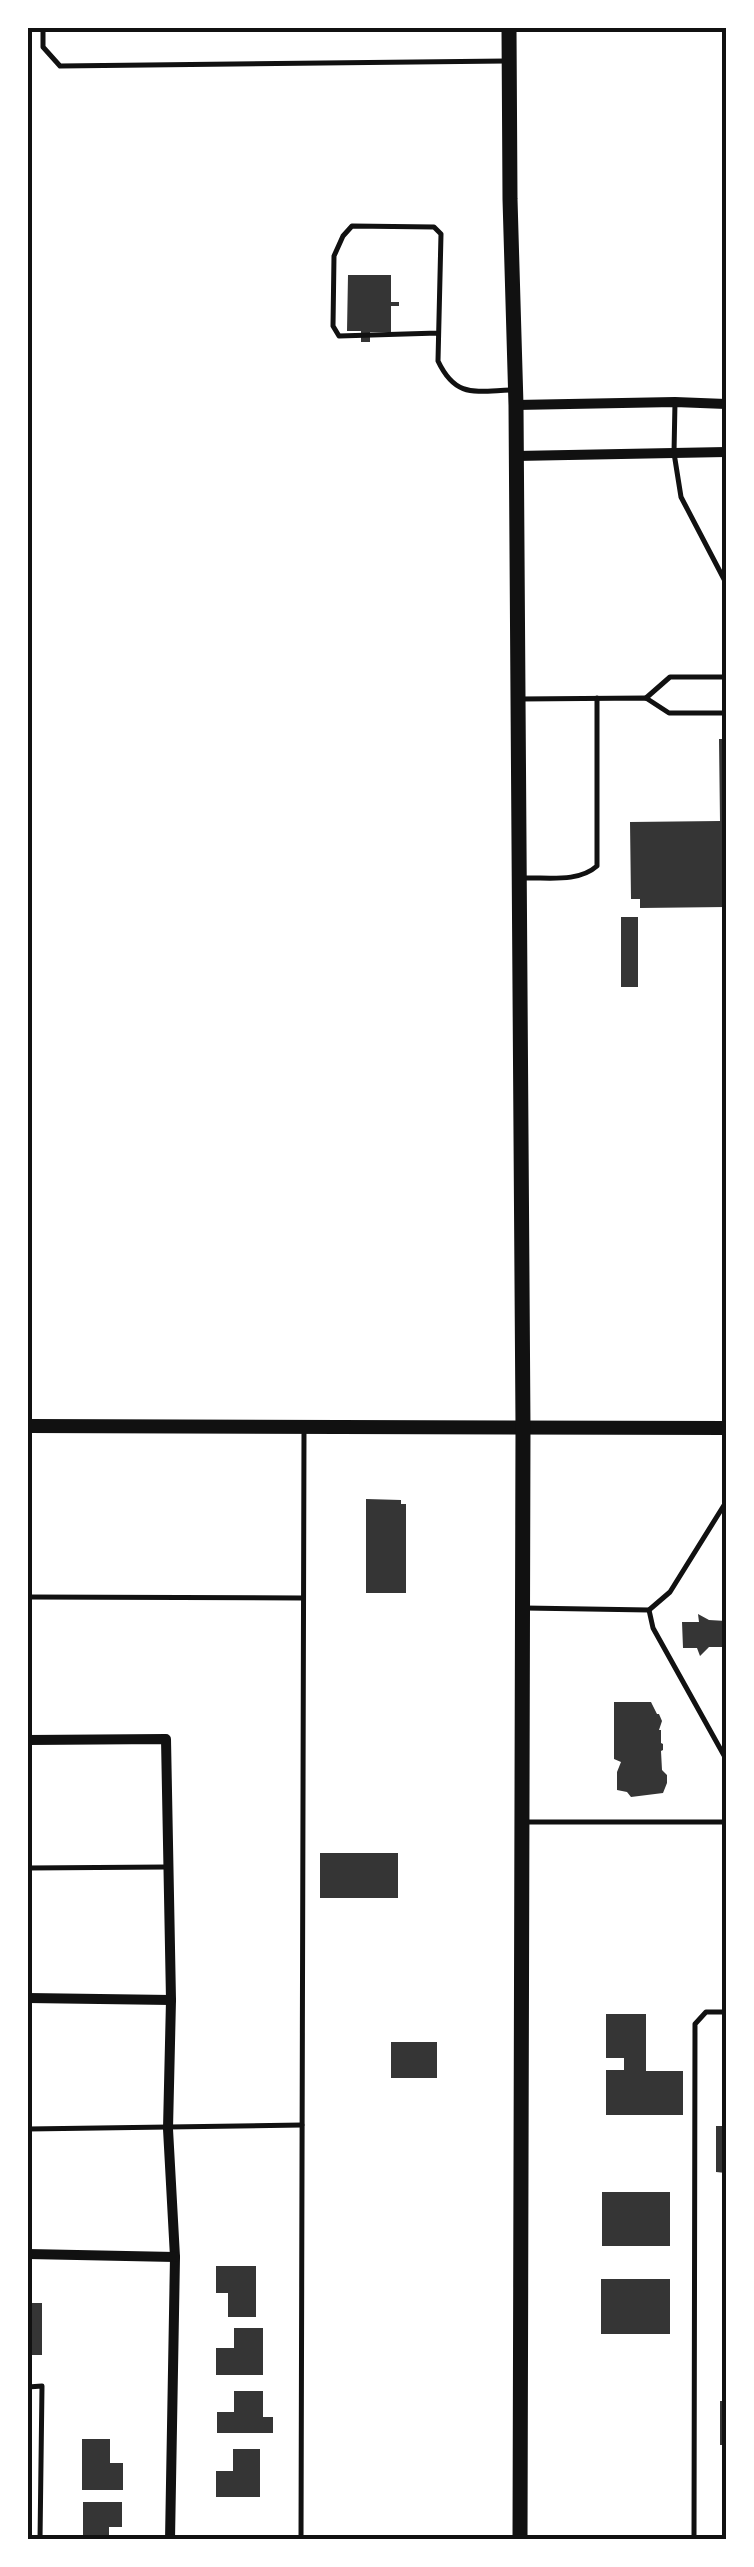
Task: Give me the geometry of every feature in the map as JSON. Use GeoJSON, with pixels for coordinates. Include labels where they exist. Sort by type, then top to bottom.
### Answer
{"type":"FeatureCollection","features":[{"type":"Feature","properties":{"kind":"main road"},"geometry":{"type":"LineString","coordinates":[[509,28],[523,1427],[520,2540]]}},
{"type":"Feature","properties":{"kind":"street"},"geometry":{"type":"LineString","coordinates":[[515,397],[726,404]]}},
{"type":"Feature","properties":{"kind":"street"},"geometry":{"type":"LineString","coordinates":[[516,456],[726,452]]}},
{"type":"Feature","properties":{"kind":"street"},"geometry":{"type":"LineString","coordinates":[[28,1426],[726,1428]]}},
{"type":"Feature","properties":{"kind":"street"},"geometry":{"type":"LineString","coordinates":[[28,1740],[166,1739],[168,2129],[175,2257],[170,2540]]}},
{"type":"Feature","properties":{"kind":"street"},"geometry":{"type":"LineString","coordinates":[[28,1998],[170,2000]]}},
{"type":"Feature","properties":{"kind":"street"},"geometry":{"type":"LineString","coordinates":[[28,2254],[175,2257]]}},
{"type":"Feature","properties":{"kind":"lane"},"geometry":{"type":"LineString","coordinates":[[43,28],[43,47],[60,66],[509,62]]}},
{"type":"Feature","properties":{"kind":"lane"},"geometry":{"type":"LineString","coordinates":[[438,333],[340,336],[333,326],[334,256],[352,226],[434,227],[441,234],[438,361],[445,376],[459,388],[515,397]]}},
{"type":"Feature","properties":{"kind":"lane"},"geometry":{"type":"LineString","coordinates":[[676,402],[674,453],[682,497],[726,583]]}},
{"type":"Feature","properties":{"kind":"lane"},"geometry":{"type":"LineString","coordinates":[[646,698],[670,678],[726,676]]}},
{"type":"Feature","properties":{"kind":"lane"},"geometry":{"type":"LineString","coordinates":[[518,878],[575,877],[587,875],[597,866],[597,698]]}},
{"type":"Feature","properties":{"kind":"lane"},"geometry":{"type":"LineString","coordinates":[[517,700],[646,698],[669,712],[726,712]]}},
{"type":"Feature","properties":{"kind":"lane"},"geometry":{"type":"LineString","coordinates":[[301,2540],[304,1426]]}},
{"type":"Feature","properties":{"kind":"lane"},"geometry":{"type":"LineString","coordinates":[[522,1608],[650,1610],[670,1592],[726,1502]]}},
{"type":"Feature","properties":{"kind":"lane"},"geometry":{"type":"LineString","coordinates":[[28,1597],[304,1598]]}},
{"type":"Feature","properties":{"kind":"lane"},"geometry":{"type":"LineString","coordinates":[[650,1610],[653,1628],[726,1759]]}},
{"type":"Feature","properties":{"kind":"lane"},"geometry":{"type":"LineString","coordinates":[[522,1822],[726,1822]]}},
{"type":"Feature","properties":{"kind":"lane"},"geometry":{"type":"LineString","coordinates":[[28,1868],[169,1867]]}},
{"type":"Feature","properties":{"kind":"lane"},"geometry":{"type":"LineString","coordinates":[[694,2540],[695,2024],[706,2012],[726,2012]]}},
{"type":"Feature","properties":{"kind":"lane"},"geometry":{"type":"LineString","coordinates":[[28,2129],[302,2125]]}},
{"type":"Feature","properties":{"kind":"lane"},"geometry":{"type":"LineString","coordinates":[[28,2386],[42,2386],[40,2540]]}},
{"type":"Feature","properties":{"kind":"building"},"geometry":{"type":"Polygon","coordinates":[[[348,275],[391,275],[391,302],[399,302],[399,306],[391,306],[391,332],[370,332],[370,342],[361,342],[361,331],[347,331],[348,275]]]}},
{"type":"Feature","properties":{"kind":"building"},"geometry":{"type":"Polygon","coordinates":[[[719,739],[726,739],[726,907],[640,908],[640,899],[631,899],[630,822],[720,821],[719,739]]]}},
{"type":"Feature","properties":{"kind":"building"},"geometry":{"type":"Polygon","coordinates":[[[621,917],[638,917],[638,987],[621,987],[621,917]]]}},
{"type":"Feature","properties":{"kind":"building"},"geometry":{"type":"Polygon","coordinates":[[[366,1499],[401,1500],[401,1504],[406,1504],[406,1593],[366,1593],[366,1499]]]}},
{"type":"Feature","properties":{"kind":"building"},"geometry":{"type":"Polygon","coordinates":[[[698,1614],[709,1620],[726,1621],[726,1647],[709,1647],[700,1656],[697,1648],[683,1648],[682,1622],[699,1622],[698,1614]]]}},
{"type":"Feature","properties":{"kind":"building"},"geometry":{"type":"Polygon","coordinates":[[[614,1702],[651,1702],[659,1714],[662,1770],[667,1775],[663,1793],[631,1797],[617,1790],[621,1762],[614,1759],[614,1702]]]}},
{"type":"Feature","properties":{"kind":"building"},"geometry":{"type":"Polygon","coordinates":[[[320,1853],[398,1853],[398,1898],[320,1898],[320,1853]]]}},
{"type":"Feature","properties":{"kind":"building"},"geometry":{"type":"Polygon","coordinates":[[[606,2014],[646,2014],[646,2071],[683,2071],[683,2115],[606,2115],[606,2070],[624,2070],[624,2058],[606,2058],[606,2014]]]}},
{"type":"Feature","properties":{"kind":"building"},"geometry":{"type":"Polygon","coordinates":[[[391,2042],[437,2042],[437,2078],[391,2078],[391,2042]]]}},
{"type":"Feature","properties":{"kind":"building"},"geometry":{"type":"Polygon","coordinates":[[[716,2126],[726,2126],[726,2173],[716,2172],[716,2126]]]}},
{"type":"Feature","properties":{"kind":"building"},"geometry":{"type":"Polygon","coordinates":[[[602,2192],[670,2192],[670,2246],[602,2246],[602,2192]]]}},
{"type":"Feature","properties":{"kind":"building"},"geometry":{"type":"Polygon","coordinates":[[[216,2266],[256,2266],[256,2317],[228,2317],[228,2293],[216,2293],[216,2266]]]}},
{"type":"Feature","properties":{"kind":"building"},"geometry":{"type":"Polygon","coordinates":[[[601,2279],[670,2279],[670,2334],[601,2334],[601,2279]]]}},
{"type":"Feature","properties":{"kind":"building"},"geometry":{"type":"Polygon","coordinates":[[[28,2303],[42,2303],[42,2355],[28,2355],[28,2303]]]}},
{"type":"Feature","properties":{"kind":"building"},"geometry":{"type":"Polygon","coordinates":[[[234,2328],[263,2328],[263,2375],[216,2375],[216,2348],[234,2348],[234,2328]]]}},
{"type":"Feature","properties":{"kind":"building"},"geometry":{"type":"Polygon","coordinates":[[[234,2391],[263,2391],[263,2417],[273,2417],[273,2433],[217,2433],[217,2412],[234,2412],[234,2391]]]}},
{"type":"Feature","properties":{"kind":"building"},"geometry":{"type":"Polygon","coordinates":[[[720,2401],[726,2401],[726,2445],[720,2445],[720,2401]]]}},
{"type":"Feature","properties":{"kind":"building"},"geometry":{"type":"Polygon","coordinates":[[[82,2439],[110,2439],[110,2463],[123,2463],[123,2490],[82,2490],[82,2439]]]}},
{"type":"Feature","properties":{"kind":"building"},"geometry":{"type":"Polygon","coordinates":[[[233,2449],[260,2449],[260,2497],[216,2497],[216,2471],[233,2471],[233,2449]]]}},
{"type":"Feature","properties":{"kind":"building"},"geometry":{"type":"Polygon","coordinates":[[[83,2502],[122,2502],[122,2527],[109,2527],[109,2540],[83,2540],[83,2502]]]}}]}
